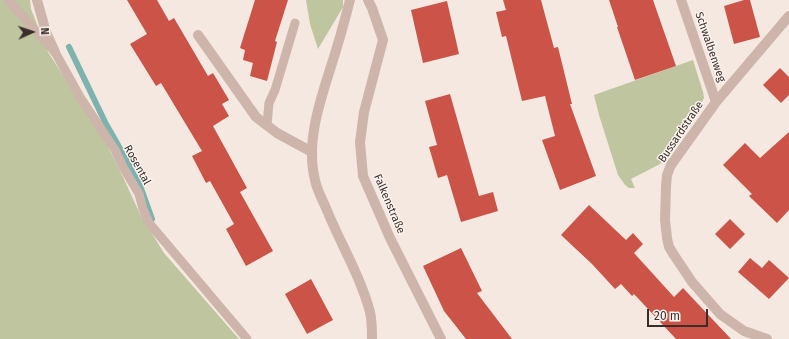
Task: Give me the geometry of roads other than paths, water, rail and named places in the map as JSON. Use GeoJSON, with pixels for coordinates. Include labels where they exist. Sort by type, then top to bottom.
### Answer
{"type":"FeatureCollection","features":[{"type":"Feature","properties":{"kind":"street"},"geometry":{"type":"LineString","coordinates":[[37,0],[46,32],[55,52]]}},
{"type":"Feature","properties":{"kind":"street"},"geometry":{"type":"LineString","coordinates":[[350,0],[319,104],[314,129],[312,167],[315,182],[352,265],[370,313],[372,339]]}},
{"type":"Feature","properties":{"kind":"street","name":"Falkenstraße"},"geometry":{"type":"LineString","coordinates":[[368,0],[383,40],[364,112],[360,142],[363,176],[390,238],[441,339]]}},
{"type":"Feature","properties":{"kind":"street","name":"Schwalbenweg"},"geometry":{"type":"LineString","coordinates":[[681,0],[716,102]]}},
{"type":"Feature","properties":{"kind":"street","name":"Bussardstraße"},"geometry":{"type":"LineString","coordinates":[[767,339],[744,331],[720,314],[692,282],[674,255],[667,238],[665,197],[669,168],[716,102],[789,16]]}},
{"type":"Feature","properties":{"kind":"street"},"geometry":{"type":"LineString","coordinates":[[198,35],[256,117],[278,134],[312,152]]}},
{"type":"Feature","properties":{"kind":"lane","name":"Rosental"},"geometry":{"type":"LineString","coordinates":[[8,0],[55,52],[80,97],[115,150],[139,194],[149,223],[247,339]]}},
{"type":"Feature","properties":{"kind":"lane"},"geometry":{"type":"LineString","coordinates":[[267,125],[269,103],[295,23]]}},
{"type":"Feature","properties":{"kind":"waterway"},"geometry":{"type":"LineString","coordinates":[[69,47],[106,124],[138,180],[152,219]]}}]}
